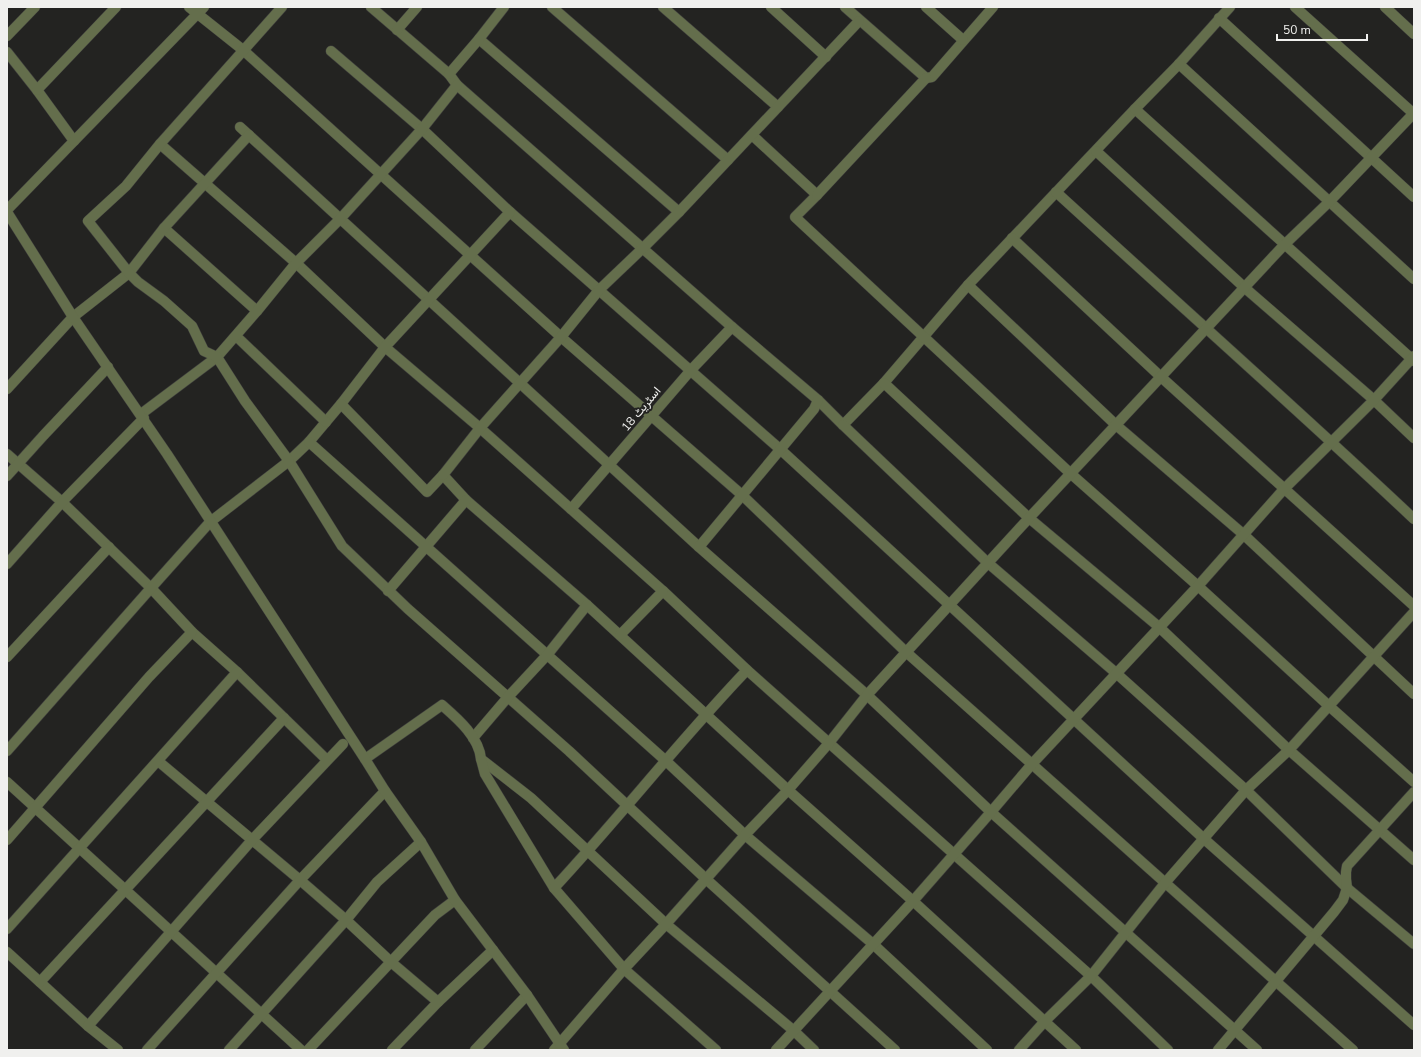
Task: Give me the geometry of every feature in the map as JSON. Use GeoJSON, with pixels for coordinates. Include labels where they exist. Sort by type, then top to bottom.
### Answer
{"type":"FeatureCollection","features":[{"type":"Feature","properties":{"kind":"street"},"geometry":{"type":"LineString","coordinates":[[7,36],[35,7]]}},
{"type":"Feature","properties":{"kind":"street"},"geometry":{"type":"LineString","coordinates":[[37,90],[116,7]]}},
{"type":"Feature","properties":{"kind":"street"},"geometry":{"type":"LineString","coordinates":[[189,7],[201,11],[380,175],[742,496],[906,652],[1353,1050]]}},
{"type":"Feature","properties":{"kind":"street"},"geometry":{"type":"LineString","coordinates":[[282,7],[160,144],[126,186],[88,221],[129,273],[192,326],[204,351],[217,357],[245,401],[289,461],[342,546],[408,609],[569,751],[706,879],[895,1050]]}},
{"type":"Feature","properties":{"kind":"street"},"geometry":{"type":"LineString","coordinates":[[371,7],[449,74],[457,85],[732,327],[818,400],[988,563],[1116,673],[1246,790],[1347,888],[1414,944]]}},
{"type":"Feature","properties":{"kind":"street"},"geometry":{"type":"LineString","coordinates":[[397,30],[417,7]]}},
{"type":"Feature","properties":{"kind":"street"},"geometry":{"type":"LineString","coordinates":[[449,74],[504,7]]}},
{"type":"Feature","properties":{"kind":"street"},"geometry":{"type":"LineString","coordinates":[[552,7],[728,160]]}},
{"type":"Feature","properties":{"kind":"street"},"geometry":{"type":"LineString","coordinates":[[663,7],[778,107]]}},
{"type":"Feature","properties":{"kind":"street"},"geometry":{"type":"LineString","coordinates":[[771,7],[826,57]]}},
{"type":"Feature","properties":{"kind":"street"},"geometry":{"type":"LineString","coordinates":[[845,7],[859,21],[926,78]]}},
{"type":"Feature","properties":{"kind":"street"},"geometry":{"type":"LineString","coordinates":[[926,7],[964,40]]}},
{"type":"Feature","properties":{"kind":"street"},"geometry":{"type":"LineString","coordinates":[[994,7],[932,77],[926,78],[795,217],[1070,473],[1198,586],[1414,782]]}},
{"type":"Feature","properties":{"kind":"street"},"geometry":{"type":"LineString","coordinates":[[843,425],[884,383],[968,285],[1179,64],[1230,7]]}},
{"type":"Feature","properties":{"kind":"street"},"geometry":{"type":"LineString","coordinates":[[201,11],[7,211],[73,317],[142,416],[385,792],[421,842],[455,900],[527,995],[559,1048],[624,969],[745,835],[788,790],[829,743],[867,695],[949,605],[1070,473],[1284,245],[1329,202],[1414,114],[1295,7]]}},
{"type":"Feature","properties":{"kind":"street"},"geometry":{"type":"LineString","coordinates":[[1385,7],[1414,34]]}},
{"type":"Feature","properties":{"kind":"street"},"geometry":{"type":"LineString","coordinates":[[1219,18],[1414,197]]}},
{"type":"Feature","properties":{"kind":"street"},"geometry":{"type":"LineString","coordinates":[[340,404],[427,492],[443,475],[480,428],[561,337],[599,290],[679,212],[859,21]]}},
{"type":"Feature","properties":{"kind":"street"},"geometry":{"type":"LineString","coordinates":[[479,39],[679,212]]}},
{"type":"Feature","properties":{"kind":"street"},"geometry":{"type":"LineString","coordinates":[[331,50],[422,129],[510,212],[780,450],[1204,838],[1414,1025]]}},
{"type":"Feature","properties":{"kind":"street"},"geometry":{"type":"LineString","coordinates":[[7,52],[74,141]]}},
{"type":"Feature","properties":{"kind":"street"},"geometry":{"type":"LineString","coordinates":[[1179,64],[1414,279]]}},
{"type":"Feature","properties":{"kind":"street"},"geometry":{"type":"LineString","coordinates":[[7,564],[142,416],[217,357],[296,263],[341,218],[422,129],[457,85]]}},
{"type":"Feature","properties":{"kind":"street"},"geometry":{"type":"LineString","coordinates":[[776,1050],[913,901],[1032,764],[1198,586],[1242,534],[1284,489],[1413,359],[1284,245],[1135,109]]}},
{"type":"Feature","properties":{"kind":"street"},"geometry":{"type":"LineString","coordinates":[[240,126],[699,547],[867,695],[991,812],[1257,1050]]}},
{"type":"Feature","properties":{"kind":"street"},"geometry":{"type":"LineString","coordinates":[[7,389],[73,317],[129,273],[164,228],[249,135]]}},
{"type":"Feature","properties":{"kind":"street"},"geometry":{"type":"LineString","coordinates":[[752,135],[817,194]]}},
{"type":"Feature","properties":{"kind":"street"},"geometry":{"type":"LineString","coordinates":[[160,144],[296,263],[385,347],[480,428],[663,591],[747,670],[1091,976],[1168,1050]]}},
{"type":"Feature","properties":{"kind":"street"},"geometry":{"type":"LineString","coordinates":[[1096,151],[1245,288],[1374,400],[1414,438]]}},
{"type":"Feature","properties":{"kind":"street"},"geometry":{"type":"LineString","coordinates":[[1056,192],[1331,441],[1414,519]]}},
{"type":"Feature","properties":{"kind":"street"},"geometry":{"type":"LineString","coordinates":[[7,752],[210,522],[289,461],[309,442],[385,347],[510,212]]}},
{"type":"Feature","properties":{"kind":"street"},"geometry":{"type":"LineString","coordinates":[[164,228],[257,311]]}},
{"type":"Feature","properties":{"kind":"street"},"geometry":{"type":"LineString","coordinates":[[1012,238],[1161,377],[1414,606]]}},
{"type":"Feature","properties":{"kind":"street"},"geometry":{"type":"LineString","coordinates":[[968,285],[1116,425],[1242,534],[1414,694]]}},
{"type":"Feature","properties":{"kind":"street","name":"اسٹریٹ 18"},"geometry":{"type":"LineString","coordinates":[[571,509],[691,370],[732,327]]}},
{"type":"Feature","properties":{"kind":"street"},"geometry":{"type":"LineString","coordinates":[[236,336],[326,422]]}},
{"type":"Feature","properties":{"kind":"street"},"geometry":{"type":"LineString","coordinates":[[7,476],[108,367]]}},
{"type":"Feature","properties":{"kind":"street"},"geometry":{"type":"LineString","coordinates":[[884,383],[1029,518],[1159,627],[1289,750],[1414,860]]}},
{"type":"Feature","properties":{"kind":"street"},"geometry":{"type":"LineString","coordinates":[[699,547],[814,409],[818,400]]}},
{"type":"Feature","properties":{"kind":"street"},"geometry":{"type":"LineString","coordinates":[[309,442],[548,654],[745,835],[873,944],[987,1050]]}},
{"type":"Feature","properties":{"kind":"street"},"geometry":{"type":"LineString","coordinates":[[7,454],[62,502],[151,588],[192,632],[237,672],[327,760]]}},
{"type":"Feature","properties":{"kind":"street"},"geometry":{"type":"LineString","coordinates":[[443,475],[466,500],[587,605],[788,790],[1046,1021],[1076,1050]]}},
{"type":"Feature","properties":{"kind":"street"},"geometry":{"type":"LineString","coordinates":[[388,590],[427,547],[466,500]]}},
{"type":"Feature","properties":{"kind":"street"},"geometry":{"type":"LineString","coordinates":[[7,657],[109,547]]}},
{"type":"Feature","properties":{"kind":"street"},"geometry":{"type":"LineString","coordinates":[[620,635],[663,591]]}},
{"type":"Feature","properties":{"kind":"street"},"geometry":{"type":"LineString","coordinates":[[473,738],[548,654],[587,605]]}},
{"type":"Feature","properties":{"kind":"street"},"geometry":{"type":"LineString","coordinates":[[1019,1050],[1091,976],[1165,884],[1246,790],[1289,750],[1414,612]]}},
{"type":"Feature","properties":{"kind":"street"},"geometry":{"type":"LineString","coordinates":[[7,840],[149,677],[192,632]]}},
{"type":"Feature","properties":{"kind":"street"},"geometry":{"type":"LineString","coordinates":[[554,888],[588,851],[705,714],[747,670]]}},
{"type":"Feature","properties":{"kind":"street"},"geometry":{"type":"LineString","coordinates":[[7,929],[237,672]]}},
{"type":"Feature","properties":{"kind":"street"},"geometry":{"type":"LineString","coordinates":[[365,759],[442,705],[456,718],[473,738],[480,750],[485,774],[554,888],[624,969],[716,1050]]}},
{"type":"Feature","properties":{"kind":"street"},"geometry":{"type":"LineString","coordinates":[[40,982],[284,718]]}},
{"type":"Feature","properties":{"kind":"street"},"geometry":{"type":"LineString","coordinates":[[88,1026],[252,840],[343,744]]}},
{"type":"Feature","properties":{"kind":"street"},"geometry":{"type":"LineString","coordinates":[[481,759],[530,798],[666,924],[793,1030],[814,1050]]}},
{"type":"Feature","properties":{"kind":"street"},"geometry":{"type":"LineString","coordinates":[[158,761],[300,880],[438,1002]]}},
{"type":"Feature","properties":{"kind":"street"},"geometry":{"type":"LineString","coordinates":[[7,782],[301,1050]]}},
{"type":"Feature","properties":{"kind":"street"},"geometry":{"type":"LineString","coordinates":[[147,1050],[300,880],[385,792]]}},
{"type":"Feature","properties":{"kind":"street"},"geometry":{"type":"LineString","coordinates":[[1218,1050],[1275,980],[1315,936],[1343,900],[1347,888],[1347,866],[1414,792]]}},
{"type":"Feature","properties":{"kind":"street"},"geometry":{"type":"LineString","coordinates":[[229,1050],[346,920],[377,882],[421,842]]}},
{"type":"Feature","properties":{"kind":"street"},"geometry":{"type":"LineString","coordinates":[[308,1050],[435,915],[455,900]]}},
{"type":"Feature","properties":{"kind":"street"},"geometry":{"type":"LineString","coordinates":[[392,1050],[438,1002],[493,950]]}},
{"type":"Feature","properties":{"kind":"street"},"geometry":{"type":"LineString","coordinates":[[7,952],[88,1026],[118,1050]]}},
{"type":"Feature","properties":{"kind":"street"},"geometry":{"type":"LineString","coordinates":[[475,1050],[527,995]]}}]}
